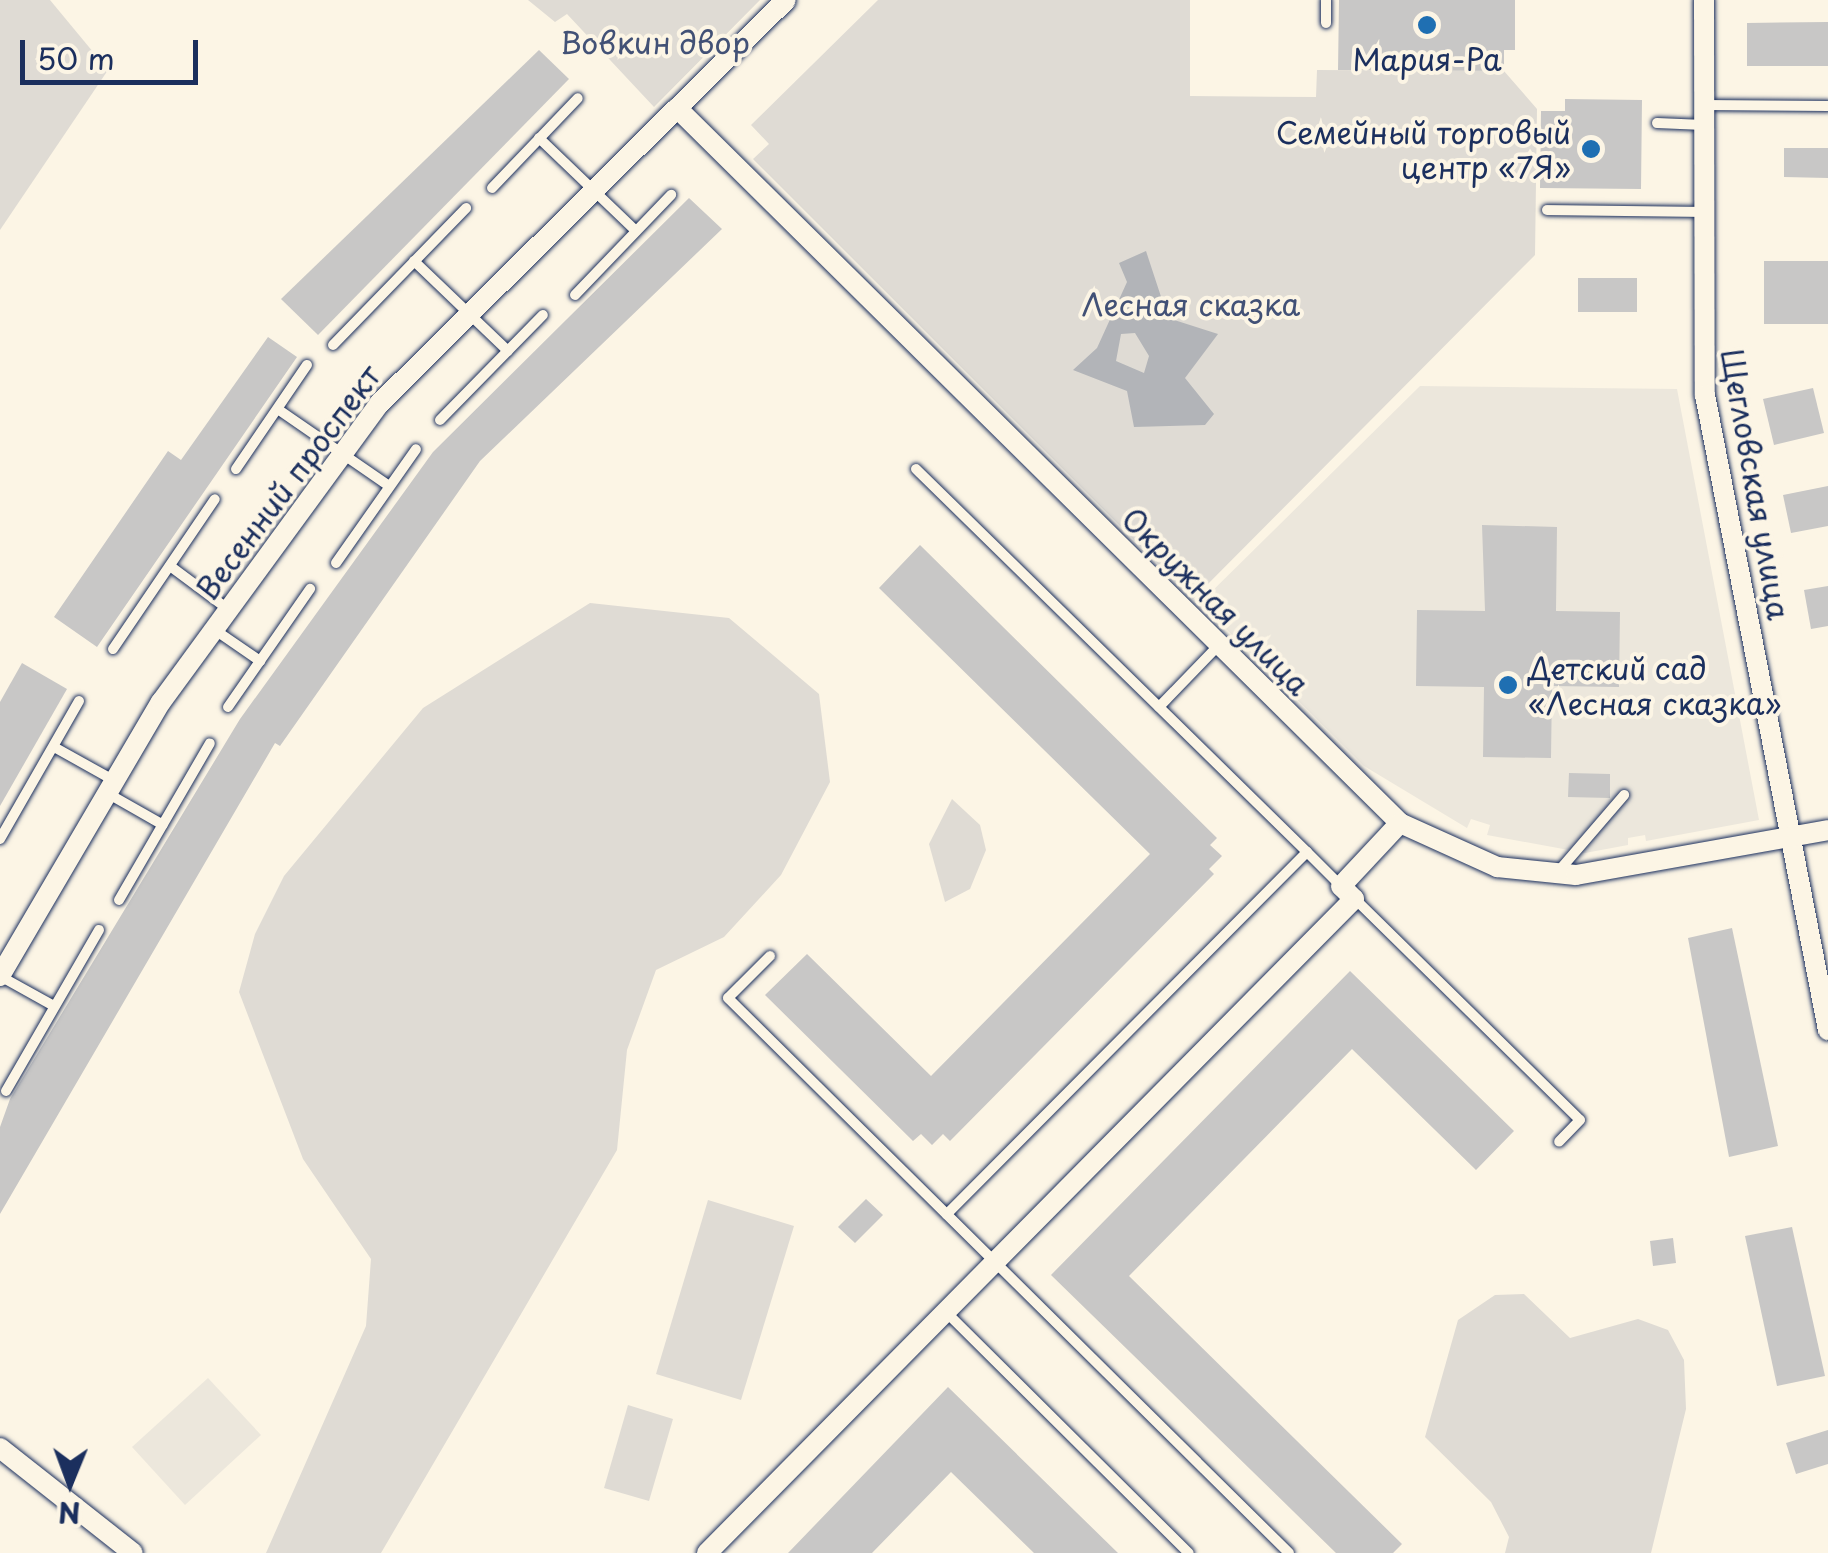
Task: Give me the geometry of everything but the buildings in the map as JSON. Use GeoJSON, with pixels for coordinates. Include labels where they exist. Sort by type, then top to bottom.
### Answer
{"type":"FeatureCollection","features":[{"type":"Feature","properties":{"kind":"street","name":"Весенний проспект"},"geometry":{"type":"LineString","coordinates":[[2,968],[111,787],[228,610],[342,454],[469,314],[786,0]]}},
{"type":"Feature","properties":{"kind":"street","name":"Щегловская улица"},"geometry":{"type":"LineString","coordinates":[[1704,0],[1705,395],[1828,1030]]}},
{"type":"Feature","properties":{"kind":"street","name":"Окружная улица"},"geometry":{"type":"LineString","coordinates":[[677,108],[1400,823],[1497,868],[1556,874],[1828,830]]}},
{"type":"Feature","properties":{"kind":"street"},"geometry":{"type":"LineString","coordinates":[[706,1553],[996,1263],[1348,892],[1400,823]]}},
{"type":"Feature","properties":{"kind":"street"},"geometry":{"type":"LineString","coordinates":[[0,1448],[133,1553]]}},
{"type":"Feature","properties":{"kind":"lane"},"geometry":{"type":"LineString","coordinates":[[1326,0],[1326,23]]}},
{"type":"Feature","properties":{"kind":"lane"},"geometry":{"type":"LineString","coordinates":[[492,188],[578,98]]}},
{"type":"Feature","properties":{"kind":"lane"},"geometry":{"type":"LineString","coordinates":[[1658,123],[1704,115],[1828,106]]}},
{"type":"Feature","properties":{"kind":"lane"},"geometry":{"type":"LineString","coordinates":[[539,138],[636,232]]}},
{"type":"Feature","properties":{"kind":"lane"},"geometry":{"type":"LineString","coordinates":[[575,295],[671,196]]}},
{"type":"Feature","properties":{"kind":"lane"},"geometry":{"type":"LineString","coordinates":[[333,345],[466,208]]}},
{"type":"Feature","properties":{"kind":"lane"},"geometry":{"type":"LineString","coordinates":[[1547,210],[1702,212]]}},
{"type":"Feature","properties":{"kind":"lane"},"geometry":{"type":"LineString","coordinates":[[414,261],[508,351]]}},
{"type":"Feature","properties":{"kind":"lane"},"geometry":{"type":"LineString","coordinates":[[440,420],[543,314]]}},
{"type":"Feature","properties":{"kind":"lane"},"geometry":{"type":"LineString","coordinates":[[236,469],[308,365]]}},
{"type":"Feature","properties":{"kind":"lane"},"geometry":{"type":"LineString","coordinates":[[279,410],[389,486]]}},
{"type":"Feature","properties":{"kind":"lane"},"geometry":{"type":"LineString","coordinates":[[336,563],[416,449]]}},
{"type":"Feature","properties":{"kind":"lane"},"geometry":{"type":"LineString","coordinates":[[916,469],[1580,1120],[1558,1142]]}},
{"type":"Feature","properties":{"kind":"lane"},"geometry":{"type":"LineString","coordinates":[[113,649],[216,499]]}},
{"type":"Feature","properties":{"kind":"lane"},"geometry":{"type":"LineString","coordinates":[[170,566],[228,610]]}},
{"type":"Feature","properties":{"kind":"lane"},"geometry":{"type":"LineString","coordinates":[[228,706],[310,589]]}},
{"type":"Feature","properties":{"kind":"lane"},"geometry":{"type":"LineString","coordinates":[[215,630],[260,661]]}},
{"type":"Feature","properties":{"kind":"lane"},"geometry":{"type":"LineString","coordinates":[[1159,707],[1218,646]]}},
{"type":"Feature","properties":{"kind":"lane"},"geometry":{"type":"LineString","coordinates":[[0,839],[79,701]]}},
{"type":"Feature","properties":{"kind":"lane"},"geometry":{"type":"LineString","coordinates":[[119,900],[210,743]]}},
{"type":"Feature","properties":{"kind":"lane"},"geometry":{"type":"LineString","coordinates":[[54,747],[163,825]]}},
{"type":"Feature","properties":{"kind":"lane"},"geometry":{"type":"LineString","coordinates":[[1556,874],[1624,795]]}},
{"type":"Feature","properties":{"kind":"lane"},"geometry":{"type":"LineString","coordinates":[[946,1214],[1307,852]]}},
{"type":"Feature","properties":{"kind":"lane"},"geometry":{"type":"LineString","coordinates":[[6,1091],[99,930]]}},
{"type":"Feature","properties":{"kind":"lane"},"geometry":{"type":"LineString","coordinates":[[770,956],[728,998],[1289,1553]]}},
{"type":"Feature","properties":{"kind":"lane"},"geometry":{"type":"LineString","coordinates":[[2,968],[54,1006]]}},
{"type":"Feature","properties":{"kind":"lane"},"geometry":{"type":"LineString","coordinates":[[946,1312],[1190,1553]]}},
{"type":"Feature","properties":{"kind":"shaded area"},"geometry":{"type":"Polygon","coordinates":[[[1146,251],[1168,318],[1218,334],[1185,378],[1214,414],[1205,425],[1134,427],[1127,391],[1073,370],[1097,348],[1127,282],[1119,263],[1146,251]],[[1135,333],[1121,334],[1116,361],[1144,373],[1149,356],[1135,333]]]}},
{"type":"Feature","properties":{"kind":"shaded area","name":"Детский сад «Лесная сказка»"},"geometry":{"type":"Polygon","coordinates":[[[1420,386],[1677,389],[1759,820],[1646,841],[1645,835],[1628,838],[1628,845],[1585,853],[1487,835],[1490,825],[1471,819],[1467,828],[1364,766],[1200,603],[1420,386]]]}},
{"type":"Feature","properties":{"kind":"shaded area"},"geometry":{"type":"Polygon","coordinates":[[[208,1378],[261,1435],[185,1505],[132,1447],[208,1378]]]}},
{"type":"Feature","properties":{"kind":"green space"},"geometry":{"type":"Polygon","coordinates":[[[0,0],[50,0],[108,70],[0,230],[0,0]]]}},
{"type":"Feature","properties":{"kind":"green space","name":"Вовкин двор"},"geometry":{"type":"Polygon","coordinates":[[[528,0],[760,0],[654,107],[567,14],[555,22],[528,0]]]}},
{"type":"Feature","properties":{"kind":"green space","name":"Лесная сказка"},"geometry":{"type":"Polygon","coordinates":[[[878,0],[1190,0],[1190,96],[1316,97],[1317,70],[1504,71],[1537,109],[1535,255],[1193,599],[753,159],[769,144],[751,125],[878,0]]]}},
{"type":"Feature","properties":{"kind":"green space"},"geometry":{"type":"Polygon","coordinates":[[[590,603],[729,618],[819,694],[830,782],[781,875],[724,937],[656,970],[627,1050],[617,1150],[381,1553],[266,1553],[366,1326],[371,1259],[303,1159],[239,992],[255,934],[284,876],[423,708],[590,603]]]}},
{"type":"Feature","properties":{"kind":"green space"},"geometry":{"type":"Polygon","coordinates":[[[952,799],[980,825],[986,850],[970,889],[945,902],[929,844],[952,799]]]}},
{"type":"Feature","properties":{"kind":"green space"},"geometry":{"type":"Polygon","coordinates":[[[708,1200],[794,1226],[741,1400],[656,1374],[708,1200]]]}},
{"type":"Feature","properties":{"kind":"green space"},"geometry":{"type":"Polygon","coordinates":[[[1524,1294],[1570,1338],[1638,1319],[1668,1330],[1684,1360],[1686,1409],[1651,1553],[1505,1553],[1509,1537],[1491,1502],[1425,1437],[1458,1320],[1495,1295],[1524,1294]]]}},
{"type":"Feature","properties":{"kind":"green space"},"geometry":{"type":"Polygon","coordinates":[[[628,1405],[673,1419],[649,1501],[604,1488],[628,1405]]]}},
{"type":"Feature","properties":{"kind":"place","name":"Мария-Ра"},"geometry":{"type":"Point","coordinates":[1427,25]}},
{"type":"Feature","properties":{"kind":"place","name":"Семейный торговый центр «7Я»"},"geometry":{"type":"Point","coordinates":[1591,149]}},
{"type":"Feature","properties":{"kind":"place","name":"Детский сад «Лесная сказка»"},"geometry":{"type":"Point","coordinates":[1508,685]}}]}
